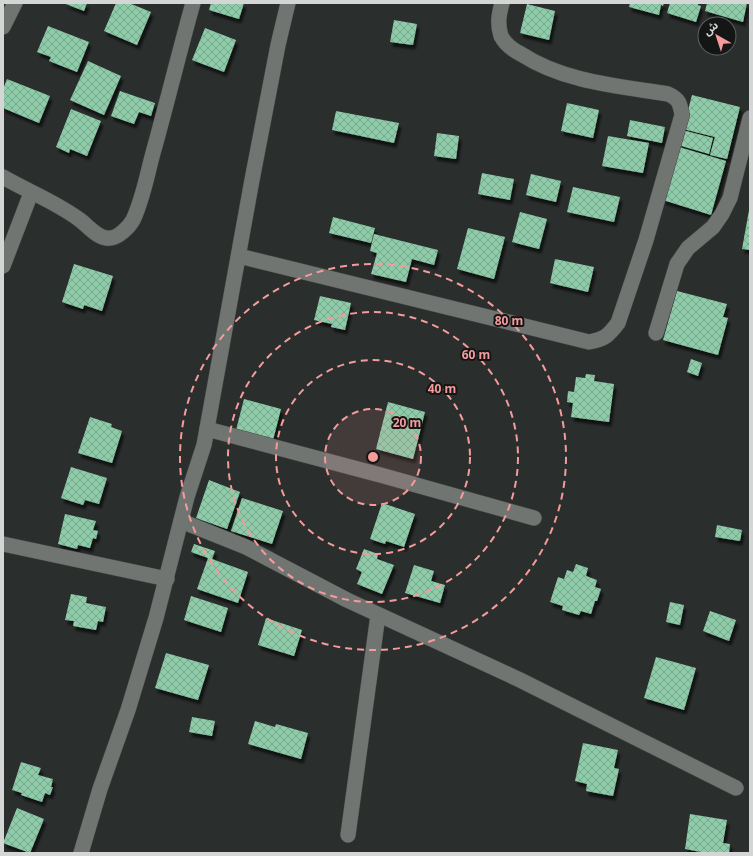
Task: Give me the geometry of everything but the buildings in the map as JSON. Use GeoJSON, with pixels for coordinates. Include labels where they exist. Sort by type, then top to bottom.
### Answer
{"type":"FeatureCollection","features":[{"type":"Feature","properties":{"kind":"street"},"geometry":{"type":"LineString","coordinates":[[3,28],[14,3]]}},
{"type":"Feature","properties":{"kind":"street"},"geometry":{"type":"LineString","coordinates":[[3,177],[61,206],[100,236],[109,239],[118,236],[132,221],[141,197],[193,3]]}},
{"type":"Feature","properties":{"kind":"street"},"geometry":{"type":"LineString","coordinates":[[81,853],[100,789],[128,710],[156,618],[187,497],[204,445],[278,45],[288,3]]}},
{"type":"Feature","properties":{"kind":"street"},"geometry":{"type":"LineString","coordinates":[[239,256],[589,342],[600,340],[610,333],[618,323],[646,240],[682,115],[680,107],[675,98],[668,94],[591,81],[563,74],[534,63],[510,48],[502,37],[498,17],[502,3]]}},
{"type":"Feature","properties":{"kind":"street"},"geometry":{"type":"LineString","coordinates":[[656,333],[677,264],[688,248],[714,227],[730,198],[750,118]]}},
{"type":"Feature","properties":{"kind":"street"},"geometry":{"type":"LineString","coordinates":[[3,266],[31,192]]}},
{"type":"Feature","properties":{"kind":"street"},"geometry":{"type":"LineString","coordinates":[[207,429],[534,518]]}},
{"type":"Feature","properties":{"kind":"street"},"geometry":{"type":"LineString","coordinates":[[181,521],[246,547],[299,576],[378,615],[518,680],[736,788]]}},
{"type":"Feature","properties":{"kind":"street"},"geometry":{"type":"LineString","coordinates":[[3,544],[167,579]]}},
{"type":"Feature","properties":{"kind":"street"},"geometry":{"type":"LineString","coordinates":[[348,835],[378,615]]}}]}
